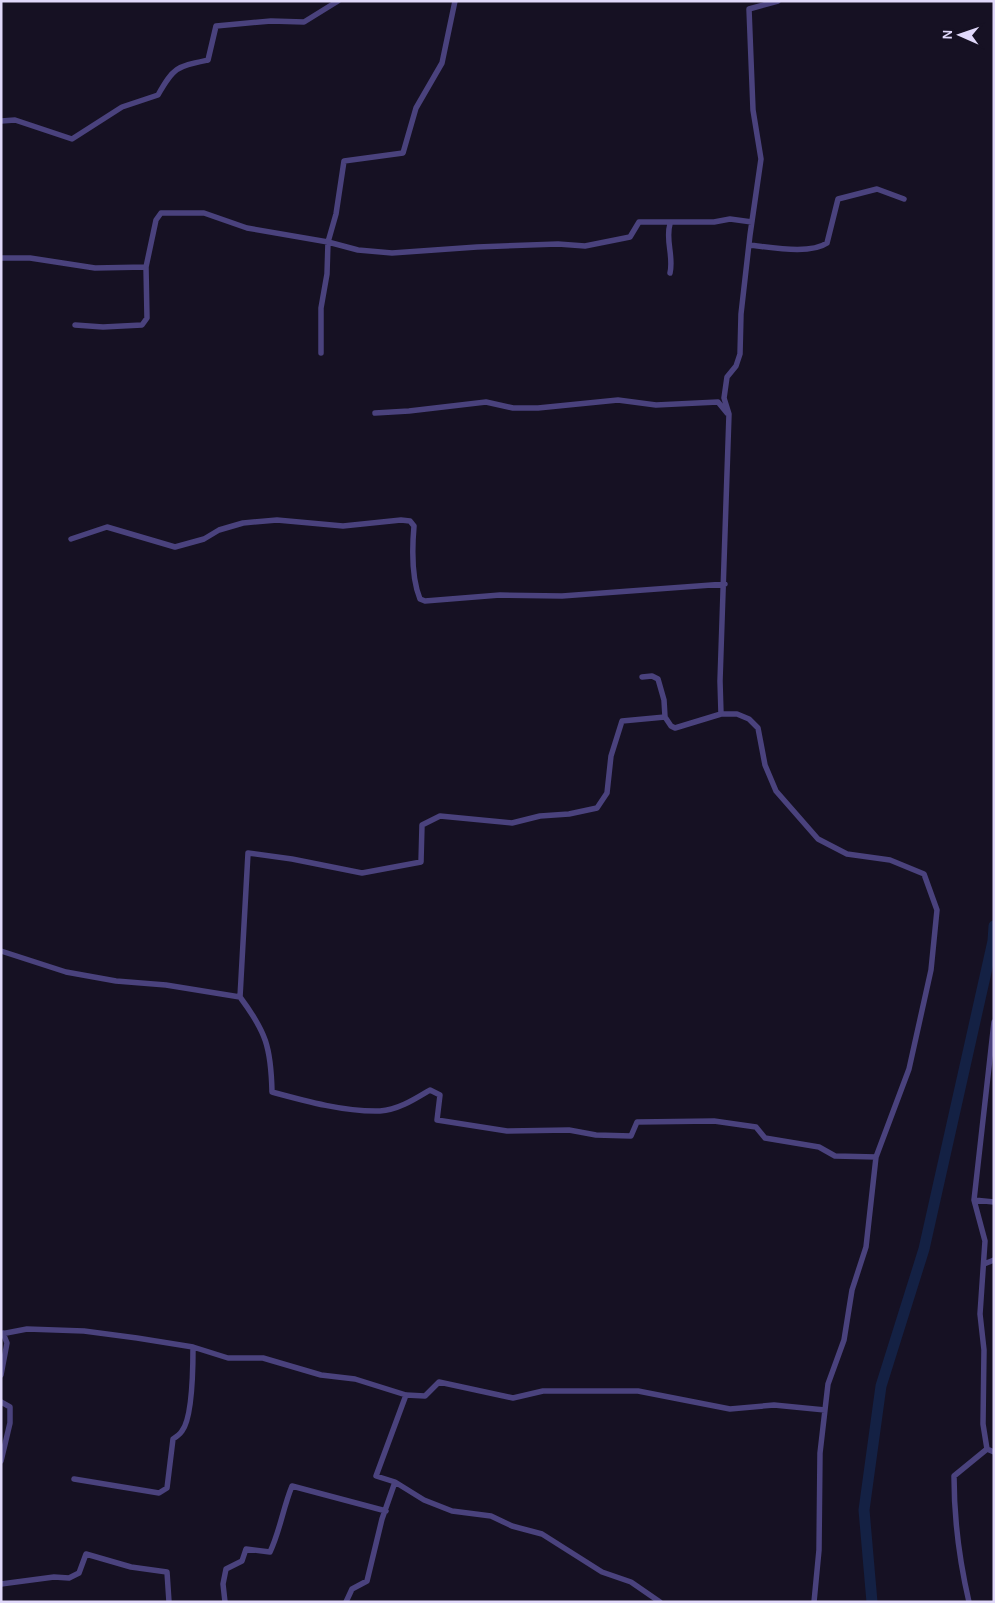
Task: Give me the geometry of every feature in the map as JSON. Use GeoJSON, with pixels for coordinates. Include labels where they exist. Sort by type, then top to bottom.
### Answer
{"type":"FeatureCollection","features":[{"type":"Feature","properties":{"kind":"street"},"geometry":{"type":"LineString","coordinates":[[1,121],[15,120],[72,139],[122,107],[158,95],[170,74],[181,66],[208,60],[216,26],[271,21],[304,22],[338,1]]}},
{"type":"Feature","properties":{"kind":"street"},"geometry":{"type":"LineString","coordinates":[[321,353],[321,308],[327,274],[328,242],[336,214],[344,161],[403,153],[416,108],[442,63],[455,1]]}},
{"type":"Feature","properties":{"kind":"street"},"geometry":{"type":"LineString","coordinates":[[721,714],[720,681],[725,584],[729,414],[724,398],[727,377],[736,366],[740,354],[741,314],[761,159],[753,110],[749,9],[778,1]]}},
{"type":"Feature","properties":{"kind":"street"},"geometry":{"type":"LineString","coordinates":[[749,245],[789,249],[820,248],[827,243],[838,199],[877,189],[904,199]]}},
{"type":"Feature","properties":{"kind":"street"},"geometry":{"type":"LineString","coordinates":[[75,325],[104,327],[142,325],[147,318],[146,268],[156,220],[161,213],[204,213],[247,228],[328,242],[358,250],[392,253],[558,244],[585,246],[630,237],[639,222],[670,224],[714,222],[730,219],[752,222]]}},
{"type":"Feature","properties":{"kind":"street"},"geometry":{"type":"LineString","coordinates":[[670,224],[667,231],[672,265],[670,273]]}},
{"type":"Feature","properties":{"kind":"street"},"geometry":{"type":"LineString","coordinates":[[1,258],[30,258],[95,268],[146,268]]}},
{"type":"Feature","properties":{"kind":"street"},"geometry":{"type":"LineString","coordinates":[[375,412],[409,411],[486,402],[513,408],[538,408],[618,400],[656,405],[718,402],[729,414]]}},
{"type":"Feature","properties":{"kind":"street"},"geometry":{"type":"LineString","coordinates":[[71,539],[107,528],[175,547],[204,539],[219,530],[243,523],[277,520],[343,526],[401,520],[410,521],[414,526],[412,545],[416,588],[420,599],[425,602],[500,595],[562,596],[725,584]]}},
{"type":"Feature","properties":{"kind":"street"},"geometry":{"type":"LineString","coordinates":[[642,677],[652,676],[658,679],[664,700],[665,717],[671,726],[675,728],[721,714],[738,714],[749,719],[758,728],[765,765],[776,791],[818,839],[847,854],[890,860],[924,874],[937,910],[932,970],[909,1070],[876,1157],[866,1247],[852,1290],[844,1340],[828,1384],[820,1453],[819,1550],[814,1602]]}},
{"type":"Feature","properties":{"kind":"street"},"geometry":{"type":"LineString","coordinates":[[665,717],[622,721],[611,756],[607,793],[597,808],[569,814],[540,816],[512,823],[440,816],[422,825],[421,862],[362,873],[292,859],[248,853],[240,996],[258,1022],[271,1058],[272,1092],[309,1102],[380,1111],[407,1104],[430,1090],[440,1096],[437,1120],[506,1131],[569,1130],[596,1135],[631,1136],[637,1122],[714,1121],[756,1127],[765,1138],[819,1147],[835,1156],[876,1157]]}},
{"type":"Feature","properties":{"kind":"street"},"geometry":{"type":"LineString","coordinates":[[1,951],[66,972],[116,981],[166,985],[240,996]]}},
{"type":"Feature","properties":{"kind":"street"},"geometry":{"type":"LineString","coordinates":[[969,1602],[958,1552],[954,1517],[954,1476],[991,1450],[983,1424],[984,1350],[980,1314],[985,1241],[974,1200],[994,1022]]}},
{"type":"Feature","properties":{"kind":"street"},"geometry":{"type":"LineString","coordinates":[[974,1200],[994,1202]]}},
{"type":"Feature","properties":{"kind":"street"},"geometry":{"type":"LineString","coordinates":[[984,1264],[994,1260]]}},
{"type":"Feature","properties":{"kind":"street"},"geometry":{"type":"LineString","coordinates":[[1,1375],[7,1343],[2,1334],[27,1329],[57,1329],[109,1334],[193,1347],[228,1358],[263,1358],[321,1375],[355,1379],[406,1395],[425,1396],[439,1382],[513,1398],[543,1390],[638,1391],[730,1409],[774,1405],[825,1410]]}},
{"type":"Feature","properties":{"kind":"street"},"geometry":{"type":"LineString","coordinates":[[74,1479],[159,1493],[167,1488],[173,1439],[183,1431],[189,1404],[193,1347]]}},
{"type":"Feature","properties":{"kind":"street"},"geometry":{"type":"LineString","coordinates":[[406,1395],[376,1476],[395,1482],[424,1500],[452,1511],[491,1516],[512,1526],[542,1534],[602,1572],[631,1582],[660,1602]]}},
{"type":"Feature","properties":{"kind":"street"},"geometry":{"type":"LineString","coordinates":[[1,1402],[10,1407],[10,1423],[1,1461]]}},
{"type":"Feature","properties":{"kind":"street"},"geometry":{"type":"LineString","coordinates":[[346,1602],[352,1589],[367,1581],[395,1482]]}},
{"type":"Feature","properties":{"kind":"street"},"geometry":{"type":"LineString","coordinates":[[225,1602],[224,1584],[226,1569],[242,1561],[246,1548],[270,1552],[278,1534],[283,1509],[292,1486],[386,1510]]}},
{"type":"Feature","properties":{"kind":"street"},"geometry":{"type":"LineString","coordinates":[[1,1584],[54,1577],[69,1578],[79,1573],[86,1554],[131,1566],[167,1572],[169,1602]]}},
{"type":"Feature","properties":{"kind":"waterway"},"geometry":{"type":"LineString","coordinates":[[872,1602],[864,1510],[881,1386],[924,1249],[993,941],[994,926]]}}]}
